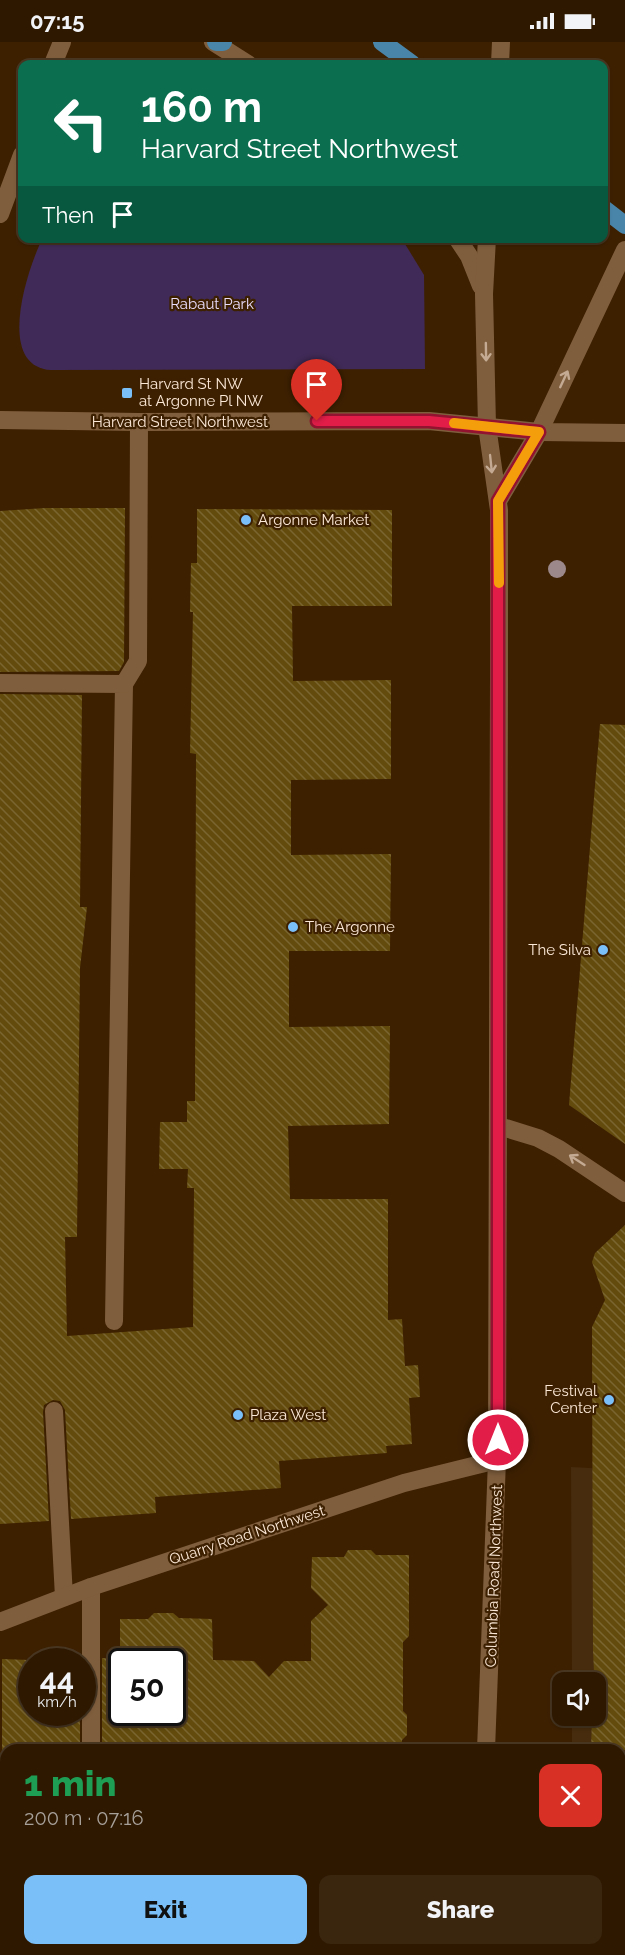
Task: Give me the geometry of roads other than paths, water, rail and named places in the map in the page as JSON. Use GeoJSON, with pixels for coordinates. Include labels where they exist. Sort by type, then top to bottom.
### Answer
{"type":"FeatureCollection","features":[{"type":"Feature","properties":{"kind":"main road"},"geometry":{"type":"LineString","coordinates":[[55,60],[62,42]]}},
{"type":"Feature","properties":{"kind":"main road"},"geometry":{"type":"LineString","coordinates":[[217,42],[242,60]]}},
{"type":"Feature","properties":{"kind":"main road"},"geometry":{"type":"LineString","coordinates":[[382,42],[407,60]]}},
{"type":"Feature","properties":{"kind":"main road"},"geometry":{"type":"LineString","coordinates":[[500,60],[501,42]]}},
{"type":"Feature","properties":{"kind":"main road"},"geometry":{"type":"LineString","coordinates":[[0,214],[18,166]]}},
{"type":"Feature","properties":{"kind":"main road"},"geometry":{"type":"LineString","coordinates":[[608,212],[625,225]]}},
{"type":"Feature","properties":{"kind":"main road"},"geometry":{"type":"LineString","coordinates":[[460,243],[469,256],[484,294]]}},
{"type":"Feature","properties":{"kind":"main road","name":"Columbia Road Northwest"},"geometry":{"type":"LineString","coordinates":[[486,1744],[498,1460],[499,1126],[498,501],[492,476],[487,426],[484,294],[487,243]]}},
{"type":"Feature","properties":{"kind":"main road"},"geometry":{"type":"LineString","coordinates":[[498,501],[539,432],[625,250]]}},
{"type":"Feature","properties":{"kind":"main road","name":"Harvard Street Northwest"},"geometry":{"type":"LineString","coordinates":[[0,420],[429,421],[539,432],[625,433]]}},
{"type":"Feature","properties":{"kind":"main road"},"geometry":{"type":"LineString","coordinates":[[114,1321],[124,684],[138,661],[131,631],[140,422]]}},
{"type":"Feature","properties":{"kind":"main road"},"geometry":{"type":"LineString","coordinates":[[0,683],[124,684]]}},
{"type":"Feature","properties":{"kind":"main road"},"geometry":{"type":"LineString","coordinates":[[499,1126],[538,1138],[559,1149],[625,1193]]}},
{"type":"Feature","properties":{"kind":"main road"},"geometry":{"type":"LineString","coordinates":[[54,1411],[64,1597]]}},
{"type":"Feature","properties":{"kind":"main road","name":"Quarry Road Northwest"},"geometry":{"type":"LineString","coordinates":[[0,1622],[91,1587],[427,1476],[498,1460]]}},
{"type":"Feature","properties":{"kind":"main road"},"geometry":{"type":"LineString","coordinates":[[91,1587],[91,1744]]}},
{"type":"Feature","properties":{"kind":"place","name":"Harvard St NW at Argonne Pl NW"},"geometry":{"type":"Point","coordinates":[127,393]}},
{"type":"Feature","properties":{"kind":"place","name":"Argonne Market"},"geometry":{"type":"Point","coordinates":[246,520]}},
{"type":"Feature","properties":{"kind":"place","name":"The Argonne"},"geometry":{"type":"Point","coordinates":[293,927]}},
{"type":"Feature","properties":{"kind":"place","name":"The Silva"},"geometry":{"type":"Point","coordinates":[603,950]}},
{"type":"Feature","properties":{"kind":"place","name":"Festival Center"},"geometry":{"type":"Point","coordinates":[609,1400]}},
{"type":"Feature","properties":{"kind":"place","name":"Plaza West"},"geometry":{"type":"Point","coordinates":[238,1415]}},
{"type":"Feature","properties":{"kind":"park label","name":"Rabaut Park"},"geometry":{"type":"Point","coordinates":[212,304]}}]}
